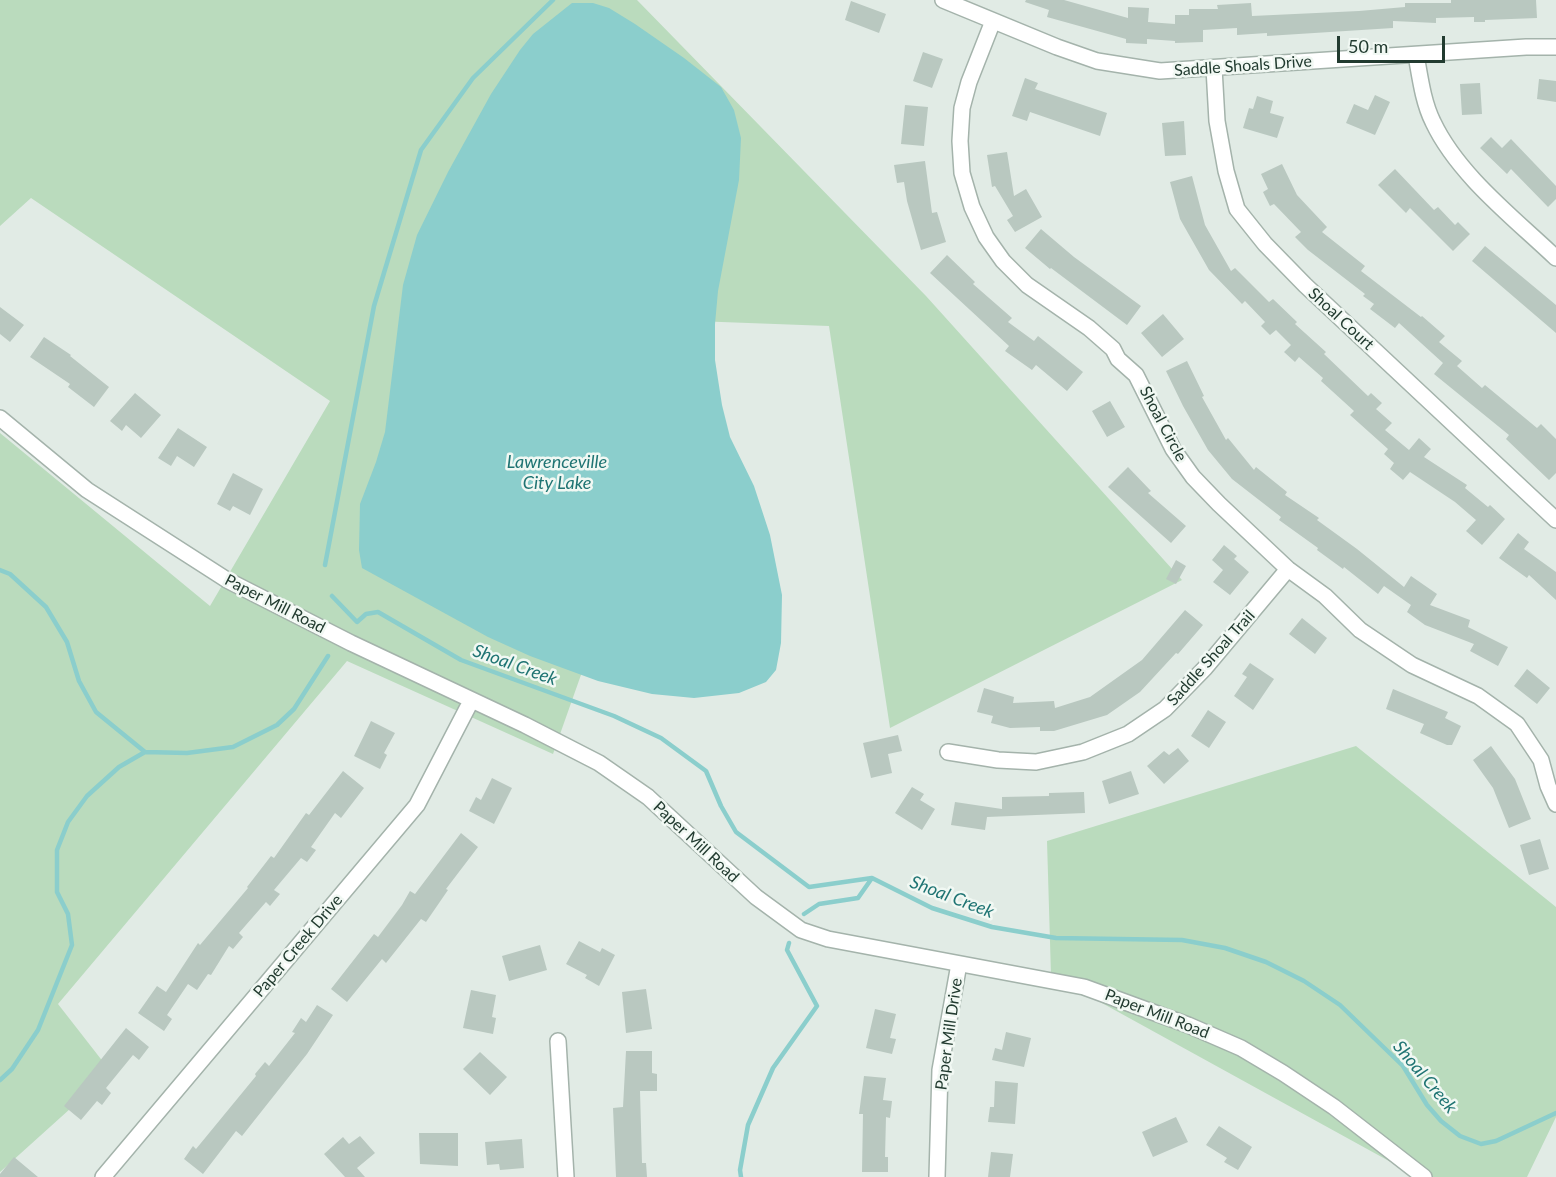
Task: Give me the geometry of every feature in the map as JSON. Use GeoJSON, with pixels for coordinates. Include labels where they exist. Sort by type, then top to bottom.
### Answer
{"type":"FeatureCollection","features":[{"type":"Feature","properties":{"kind":"street","name":"Saddle Shoals Drive"},"geometry":{"type":"LineString","coordinates":[[943,0],[1097,61],[1160,71],[1526,47],[1556,48]]}},
{"type":"Feature","properties":{"kind":"street","name":"Shoal Circle"},"geometry":{"type":"LineString","coordinates":[[993,21],[969,82],[962,108],[960,141],[962,173],[972,207],[986,237],[1003,261],[1027,285],[1089,328],[1113,349],[1118,359],[1136,375],[1173,449],[1193,477],[1288,569],[1325,596],[1360,630],[1412,665],[1478,696],[1517,724],[1541,760],[1556,804]]}},
{"type":"Feature","properties":{"kind":"street"},"geometry":{"type":"LineString","coordinates":[[1416,55],[1422,89],[1432,121],[1450,151],[1470,177],[1556,258]]}},
{"type":"Feature","properties":{"kind":"street","name":"Shoal Court"},"geometry":{"type":"LineString","coordinates":[[1214,68],[1217,121],[1226,171],[1237,209],[1265,244],[1305,285],[1556,520]]}},
{"type":"Feature","properties":{"kind":"street","name":"Paper Mill Road"},"geometry":{"type":"LineString","coordinates":[[0,418],[87,490],[226,580],[599,763],[638,790],[756,897],[801,930],[828,939],[1084,987],[1188,1025],[1241,1048],[1283,1073],[1334,1107],[1425,1177]]}},
{"type":"Feature","properties":{"kind":"street","name":"Saddle Shoal Trail"},"geometry":{"type":"LineString","coordinates":[[948,752],[998,760],[1036,762],[1083,752],[1128,734],[1165,709],[1205,668],[1288,569]]}},
{"type":"Feature","properties":{"kind":"street","name":"Paper Creek Drive"},"geometry":{"type":"LineString","coordinates":[[103,1177],[417,805],[471,701]]}},
{"type":"Feature","properties":{"kind":"street","name":"Paper Mill Drive"},"geometry":{"type":"LineString","coordinates":[[937,1177],[940,1070],[959,964]]}},
{"type":"Feature","properties":{"kind":"street"},"geometry":{"type":"LineString","coordinates":[[558,1041],[566,1177]]}},
{"type":"Feature","properties":{"kind":"green space"},"geometry":{"type":"Polygon","coordinates":[[[0,0],[637,0],[926,296],[1182,580],[890,728],[829,326],[560,316],[582,672],[553,754],[347,661],[58,1004],[111,1072],[0,1172],[0,433],[210,606],[330,401],[31,198],[0,226],[0,0]]]}},
{"type":"Feature","properties":{"kind":"green space"},"geometry":{"type":"Polygon","coordinates":[[[1356,746],[1556,907],[1556,1117],[1527,1177],[1418,1177],[1051,975],[1047,841],[1356,746]]]}},
{"type":"Feature","properties":{"kind":"water","name":"Lawrenceville City Lake"},"geometry":{"type":"Polygon","coordinates":[[[572,3],[593,3],[609,8],[684,58],[721,87],[734,110],[741,138],[739,180],[718,291],[715,360],[730,437],[754,486],[770,535],[782,595],[781,643],[776,670],[766,682],[739,693],[694,698],[652,694],[598,681],[530,656],[488,637],[362,568],[359,550],[360,504],[385,432],[403,285],[417,235],[448,172],[491,94],[520,50],[533,34],[572,3]]]}},
{"type":"Feature","properties":{"kind":"building"},"geometry":{"type":"Polygon","coordinates":[[[1026,0],[1064,0],[1128,18],[1128,7],[1149,8],[1148,22],[1175,24],[1175,15],[1189,15],[1189,9],[1218,9],[1217,5],[1251,3],[1252,16],[1359,11],[1405,7],[1405,3],[1451,3],[1451,0],[1536,0],[1537,18],[1474,22],[1474,17],[1436,18],[1436,23],[1393,21],[1393,28],[1267,36],[1267,33],[1237,35],[1237,28],[1203,30],[1203,42],[1175,43],[1175,41],[1147,39],[1147,44],[1126,43],[1126,39],[1047,17],[1049,10],[1025,2],[1026,0]]]}},
{"type":"Feature","properties":{"kind":"building"},"geometry":{"type":"Polygon","coordinates":[[[851,1],[886,14],[879,33],[845,20],[851,1]]]}},
{"type":"Feature","properties":{"kind":"building"},"geometry":{"type":"Polygon","coordinates":[[[923,52],[943,59],[932,88],[913,81],[923,52]]]}},
{"type":"Feature","properties":{"kind":"building"},"geometry":{"type":"Polygon","coordinates":[[[1025,78],[1038,83],[1035,89],[1107,113],[1100,136],[1030,112],[1027,121],[1012,116],[1025,78]]]}},
{"type":"Feature","properties":{"kind":"building"},"geometry":{"type":"Polygon","coordinates":[[[1539,79],[1556,81],[1556,102],[1537,99],[1539,79]]]}},
{"type":"Feature","properties":{"kind":"building"},"geometry":{"type":"Polygon","coordinates":[[[1480,83],[1482,114],[1462,115],[1460,84],[1480,83]]]}},
{"type":"Feature","properties":{"kind":"building"},"geometry":{"type":"Polygon","coordinates":[[[1375,95],[1390,102],[1375,135],[1346,123],[1354,104],[1368,110],[1375,95]]]}},
{"type":"Feature","properties":{"kind":"building"},"geometry":{"type":"Polygon","coordinates":[[[1257,96],[1273,101],[1270,113],[1284,117],[1277,138],[1243,128],[1249,108],[1253,109],[1257,96]]]}},
{"type":"Feature","properties":{"kind":"building"},"geometry":{"type":"Polygon","coordinates":[[[905,105],[928,107],[924,146],[901,144],[905,105]]]}},
{"type":"Feature","properties":{"kind":"building"},"geometry":{"type":"Polygon","coordinates":[[[1184,121],[1186,155],[1165,156],[1162,123],[1184,121]]]}},
{"type":"Feature","properties":{"kind":"building"},"geometry":{"type":"Polygon","coordinates":[[[1491,137],[1502,148],[1511,139],[1556,186],[1556,199],[1548,207],[1511,169],[1507,174],[1480,148],[1491,137]]]}},
{"type":"Feature","properties":{"kind":"building"},"geometry":{"type":"Polygon","coordinates":[[[1007,152],[1014,196],[1026,189],[1042,217],[1015,232],[1007,220],[1013,216],[995,186],[992,187],[987,155],[1007,152]]]}},
{"type":"Feature","properties":{"kind":"building"},"geometry":{"type":"Polygon","coordinates":[[[925,161],[932,213],[937,212],[946,242],[921,250],[904,182],[897,183],[894,165],[925,161]]]}},
{"type":"Feature","properties":{"kind":"building"},"geometry":{"type":"Polygon","coordinates":[[[1282,164],[1297,195],[1327,227],[1322,232],[1365,266],[1361,271],[1445,336],[1439,342],[1462,361],[1457,366],[1482,388],[1485,385],[1537,428],[1541,424],[1556,439],[1556,473],[1549,480],[1506,439],[1509,435],[1434,374],[1443,363],[1399,323],[1395,328],[1370,309],[1374,304],[1363,296],[1365,294],[1308,250],[1295,237],[1301,232],[1274,204],[1270,206],[1263,192],[1268,189],[1261,174],[1282,164]]]}},
{"type":"Feature","properties":{"kind":"building"},"geometry":{"type":"Polygon","coordinates":[[[1395,169],[1434,210],[1438,207],[1455,225],[1458,222],[1470,234],[1453,251],[1410,208],[1406,213],[1378,185],[1395,169]]]}},
{"type":"Feature","properties":{"kind":"building"},"geometry":{"type":"Polygon","coordinates":[[[1192,176],[1205,225],[1231,271],[1235,268],[1269,302],[1273,299],[1297,322],[1295,324],[1326,352],[1324,354],[1368,396],[1371,393],[1382,403],[1376,409],[1392,423],[1385,430],[1409,450],[1419,438],[1431,449],[1424,457],[1467,485],[1465,488],[1488,507],[1490,505],[1505,519],[1482,545],[1466,531],[1476,520],[1455,502],[1410,472],[1403,480],[1390,469],[1394,463],[1384,454],[1388,449],[1350,415],[1354,411],[1321,381],[1323,378],[1299,357],[1295,362],[1284,352],[1291,345],[1276,330],[1270,335],[1261,326],[1265,322],[1245,301],[1242,304],[1209,270],[1180,219],[1170,182],[1192,176]]]}},
{"type":"Feature","properties":{"kind":"building"},"geometry":{"type":"Polygon","coordinates":[[[1041,229],[1074,257],[1141,306],[1127,325],[1025,248],[1041,229]]]}},
{"type":"Feature","properties":{"kind":"building"},"geometry":{"type":"Polygon","coordinates":[[[1485,246],[1556,305],[1556,333],[1472,261],[1485,246]]]}},
{"type":"Feature","properties":{"kind":"building"},"geometry":{"type":"Polygon","coordinates":[[[947,255],[975,282],[973,284],[1012,318],[1008,322],[1034,341],[1038,336],[1083,372],[1067,391],[1036,365],[1032,370],[1005,351],[1009,346],[930,273],[947,255]]]}},
{"type":"Feature","properties":{"kind":"building"},"geometry":{"type":"Polygon","coordinates":[[[0,307],[24,325],[10,342],[0,334],[0,307]]]}},
{"type":"Feature","properties":{"kind":"building"},"geometry":{"type":"Polygon","coordinates":[[[1163,314],[1184,339],[1162,357],[1141,333],[1163,314]]]}},
{"type":"Feature","properties":{"kind":"building"},"geometry":{"type":"Polygon","coordinates":[[[44,337],[71,355],[109,387],[94,407],[68,387],[70,384],[30,357],[44,337]]]}},
{"type":"Feature","properties":{"kind":"building"},"geometry":{"type":"Polygon","coordinates":[[[1187,361],[1204,396],[1202,397],[1226,440],[1228,438],[1254,470],[1256,467],[1287,492],[1285,495],[1319,518],[1317,520],[1404,587],[1411,576],[1437,594],[1430,605],[1470,620],[1468,627],[1508,647],[1498,666],[1470,651],[1474,644],[1425,625],[1407,612],[1411,605],[1384,586],[1378,594],[1344,567],[1343,569],[1317,550],[1318,548],[1279,520],[1281,517],[1232,479],[1208,450],[1166,371],[1187,361]]]}},
{"type":"Feature","properties":{"kind":"building"},"geometry":{"type":"Polygon","coordinates":[[[135,393],[161,415],[141,438],[126,425],[122,431],[110,421],[135,393]]]}},
{"type":"Feature","properties":{"kind":"building"},"geometry":{"type":"Polygon","coordinates":[[[1110,401],[1125,427],[1107,437],[1092,411],[1110,401]]]}},
{"type":"Feature","properties":{"kind":"building"},"geometry":{"type":"Polygon","coordinates":[[[178,428],[207,447],[194,467],[177,456],[171,466],[158,458],[178,428]]]}},
{"type":"Feature","properties":{"kind":"building"},"geometry":{"type":"Polygon","coordinates":[[[1128,467],[1151,491],[1148,493],[1186,526],[1171,543],[1108,487],[1128,467]]]}},
{"type":"Feature","properties":{"kind":"building"},"geometry":{"type":"Polygon","coordinates":[[[233,473],[263,489],[250,515],[233,506],[230,511],[217,504],[233,473]]]}},
{"type":"Feature","properties":{"kind":"building"},"geometry":{"type":"Polygon","coordinates":[[[1518,533],[1529,542],[1524,549],[1556,572],[1556,600],[1529,575],[1527,578],[1499,558],[1518,533]]]}},
{"type":"Feature","properties":{"kind":"building"},"geometry":{"type":"Polygon","coordinates":[[[1224,545],[1237,556],[1234,559],[1249,572],[1230,595],[1213,582],[1223,570],[1212,560],[1224,545]]]}},
{"type":"Feature","properties":{"kind":"building"},"geometry":{"type":"Polygon","coordinates":[[[1176,560],[1186,566],[1176,584],[1166,579],[1176,560]]]}},
{"type":"Feature","properties":{"kind":"building"},"geometry":{"type":"Polygon","coordinates":[[[1185,610],[1203,625],[1140,692],[1107,715],[1054,731],[1040,731],[1040,727],[1010,728],[991,723],[993,716],[977,712],[984,688],[1014,697],[1013,703],[1054,701],[1055,708],[1090,697],[1142,660],[1185,610]]]}},
{"type":"Feature","properties":{"kind":"building"},"geometry":{"type":"Polygon","coordinates":[[[1302,618],[1327,638],[1315,654],[1289,634],[1302,618]]]}},
{"type":"Feature","properties":{"kind":"building"},"geometry":{"type":"Polygon","coordinates":[[[1250,663],[1274,679],[1253,710],[1234,696],[1247,677],[1242,674],[1250,663]]]}},
{"type":"Feature","properties":{"kind":"building"},"geometry":{"type":"Polygon","coordinates":[[[1527,669],[1550,688],[1537,704],[1514,686],[1527,669]]]}},
{"type":"Feature","properties":{"kind":"building"},"geometry":{"type":"Polygon","coordinates":[[[1393,689],[1448,712],[1445,718],[1461,726],[1452,745],[1420,733],[1424,724],[1386,709],[1393,689]]]}},
{"type":"Feature","properties":{"kind":"building"},"geometry":{"type":"Polygon","coordinates":[[[1208,710],[1226,722],[1209,748],[1191,736],[1208,710]]]}},
{"type":"Feature","properties":{"kind":"building"},"geometry":{"type":"Polygon","coordinates":[[[371,721],[395,733],[384,753],[387,755],[380,769],[354,756],[371,721]]]}},
{"type":"Feature","properties":{"kind":"building"},"geometry":{"type":"Polygon","coordinates":[[[898,735],[902,751],[888,754],[892,773],[871,778],[863,743],[898,735]]]}},
{"type":"Feature","properties":{"kind":"building"},"geometry":{"type":"Polygon","coordinates":[[[1491,746],[1515,779],[1531,819],[1509,828],[1493,788],[1473,760],[1491,746]]]}},
{"type":"Feature","properties":{"kind":"building"},"geometry":{"type":"Polygon","coordinates":[[[1178,748],[1189,761],[1164,784],[1147,766],[1164,751],[1169,755],[1178,748]]]}},
{"type":"Feature","properties":{"kind":"building"},"geometry":{"type":"Polygon","coordinates":[[[343,771],[364,788],[341,818],[335,813],[311,847],[316,850],[307,862],[301,858],[274,890],[280,894],[270,906],[266,902],[239,933],[243,937],[233,949],[229,946],[211,975],[208,974],[197,990],[188,984],[167,1015],[172,1019],[164,1031],[138,1013],[157,986],[166,992],[198,943],[200,945],[248,888],[271,856],[274,858],[306,813],[309,815],[343,771]]]}},
{"type":"Feature","properties":{"kind":"building"},"geometry":{"type":"Polygon","coordinates":[[[1131,771],[1139,794],[1109,804],[1102,781],[1131,771]]]}},
{"type":"Feature","properties":{"kind":"building"},"geometry":{"type":"Polygon","coordinates":[[[492,778],[512,788],[494,824],[469,811],[476,797],[481,800],[492,778]]]}},
{"type":"Feature","properties":{"kind":"building"},"geometry":{"type":"Polygon","coordinates":[[[912,787],[924,794],[920,800],[935,809],[922,830],[895,813],[912,787]]]}},
{"type":"Feature","properties":{"kind":"building"},"geometry":{"type":"Polygon","coordinates":[[[1084,792],[1085,813],[987,817],[985,830],[951,825],[955,802],[1002,809],[1002,797],[1049,796],[1049,793],[1084,792]]]}},
{"type":"Feature","properties":{"kind":"building"},"geometry":{"type":"Polygon","coordinates":[[[461,833],[478,847],[446,889],[448,890],[426,922],[421,919],[386,963],[382,959],[347,1002],[331,989],[374,934],[378,937],[410,891],[415,894],[461,833]]]}},
{"type":"Feature","properties":{"kind":"building"},"geometry":{"type":"Polygon","coordinates":[[[1540,839],[1549,869],[1529,875],[1520,845],[1540,839]]]}},
{"type":"Feature","properties":{"kind":"building"},"geometry":{"type":"Polygon","coordinates":[[[579,941],[600,952],[602,948],[615,955],[599,986],[585,978],[587,975],[566,964],[579,941]]]}},
{"type":"Feature","properties":{"kind":"building"},"geometry":{"type":"Polygon","coordinates":[[[540,945],[547,970],[509,981],[502,956],[540,945]]]}},
{"type":"Feature","properties":{"kind":"building"},"geometry":{"type":"Polygon","coordinates":[[[646,989],[652,1029],[626,1033],[622,992],[646,989]]]}},
{"type":"Feature","properties":{"kind":"building"},"geometry":{"type":"Polygon","coordinates":[[[471,990],[496,995],[492,1017],[496,1018],[493,1034],[463,1028],[471,990]]]}},
{"type":"Feature","properties":{"kind":"building"},"geometry":{"type":"Polygon","coordinates":[[[317,1005],[333,1015],[307,1054],[242,1136],[236,1131],[203,1174],[184,1159],[193,1146],[196,1149],[265,1062],[269,1066],[295,1033],[292,1032],[301,1018],[306,1022],[317,1005]]]}},
{"type":"Feature","properties":{"kind":"building"},"geometry":{"type":"Polygon","coordinates":[[[875,1009],[896,1014],[890,1038],[896,1039],[892,1054],[866,1048],[875,1009]]]}},
{"type":"Feature","properties":{"kind":"building"},"geometry":{"type":"Polygon","coordinates":[[[126,1028],[149,1047],[139,1060],[133,1055],[106,1088],[111,1093],[102,1105],[97,1101],[81,1120],[64,1106],[126,1028]]]}},
{"type":"Feature","properties":{"kind":"building"},"geometry":{"type":"Polygon","coordinates":[[[1006,1032],[1031,1038],[1024,1067],[992,1060],[995,1048],[1002,1050],[1006,1032]]]}},
{"type":"Feature","properties":{"kind":"building"},"geometry":{"type":"Polygon","coordinates":[[[626,1051],[652,1051],[652,1073],[657,1074],[657,1091],[640,1091],[642,1163],[646,1163],[647,1177],[616,1177],[613,1108],[623,1107],[626,1051]]]}},
{"type":"Feature","properties":{"kind":"building"},"geometry":{"type":"Polygon","coordinates":[[[480,1052],[507,1077],[490,1095],[463,1069],[480,1052]]]}},
{"type":"Feature","properties":{"kind":"building"},"geometry":{"type":"Polygon","coordinates":[[[864,1076],[886,1078],[883,1100],[892,1101],[890,1118],[886,1117],[885,1157],[888,1157],[888,1172],[862,1172],[863,1114],[859,1114],[864,1076]]]}},
{"type":"Feature","properties":{"kind":"building"},"geometry":{"type":"Polygon","coordinates":[[[995,1081],[1018,1083],[1015,1124],[988,1122],[990,1107],[994,1107],[995,1081]]]}},
{"type":"Feature","properties":{"kind":"building"},"geometry":{"type":"Polygon","coordinates":[[[1176,1117],[1188,1142],[1153,1157],[1142,1132],[1176,1117]]]}},
{"type":"Feature","properties":{"kind":"building"},"geometry":{"type":"Polygon","coordinates":[[[1219,1126],[1252,1147],[1238,1170],[1224,1162],[1227,1158],[1206,1145],[1219,1126]]]}},
{"type":"Feature","properties":{"kind":"building"},"geometry":{"type":"Polygon","coordinates":[[[419,1133],[458,1133],[458,1166],[420,1164],[419,1133]]]}},
{"type":"Feature","properties":{"kind":"building"},"geometry":{"type":"Polygon","coordinates":[[[360,1136],[375,1153],[357,1168],[365,1177],[345,1177],[324,1154],[343,1137],[349,1144],[360,1136]]]}},
{"type":"Feature","properties":{"kind":"building"},"geometry":{"type":"Polygon","coordinates":[[[522,1139],[524,1168],[500,1170],[499,1164],[487,1165],[485,1142],[522,1139]]]}},
{"type":"Feature","properties":{"kind":"building"},"geometry":{"type":"Polygon","coordinates":[[[991,1152],[1013,1154],[1010,1177],[988,1177],[991,1152]]]}},
{"type":"Feature","properties":{"kind":"building"},"geometry":{"type":"Polygon","coordinates":[[[14,1157],[38,1177],[0,1177],[14,1157]]]}},
{"type":"Feature","properties":{"kind":"waterway"},"geometry":{"type":"LineString","coordinates":[[325,565],[374,306],[421,150],[473,78],[553,0]]}},
{"type":"Feature","properties":{"kind":"waterway","name":"Shoal Creek"},"geometry":{"type":"LineString","coordinates":[[0,570],[10,574],[46,607],[67,642],[79,681],[96,712],[145,752],[187,753],[233,747],[277,725],[294,709],[328,656]]}},
{"type":"Feature","properties":{"kind":"waterway","name":"Shoal Creek"},"geometry":{"type":"LineString","coordinates":[[332,596],[357,622],[366,614],[378,612],[461,660],[614,716],[661,738],[706,771],[721,806],[736,832],[809,887],[872,878],[932,908],[992,927],[1056,938],[1182,940],[1225,948],[1266,962],[1304,981],[1340,1005],[1403,1066],[1427,1105],[1441,1121],[1460,1136],[1481,1144],[1496,1141],[1556,1113]]}},
{"type":"Feature","properties":{"kind":"waterway"},"geometry":{"type":"LineString","coordinates":[[0,1080],[12,1069],[38,1030],[72,945],[68,914],[57,892],[57,850],[68,822],[87,796],[119,767],[145,752]]}},
{"type":"Feature","properties":{"kind":"waterway"},"geometry":{"type":"LineString","coordinates":[[804,914],[819,904],[858,898],[872,878]]}},
{"type":"Feature","properties":{"kind":"waterway"},"geometry":{"type":"LineString","coordinates":[[741,1177],[740,1170],[748,1125],[773,1068],[817,1006],[787,950],[789,943]]}}]}
